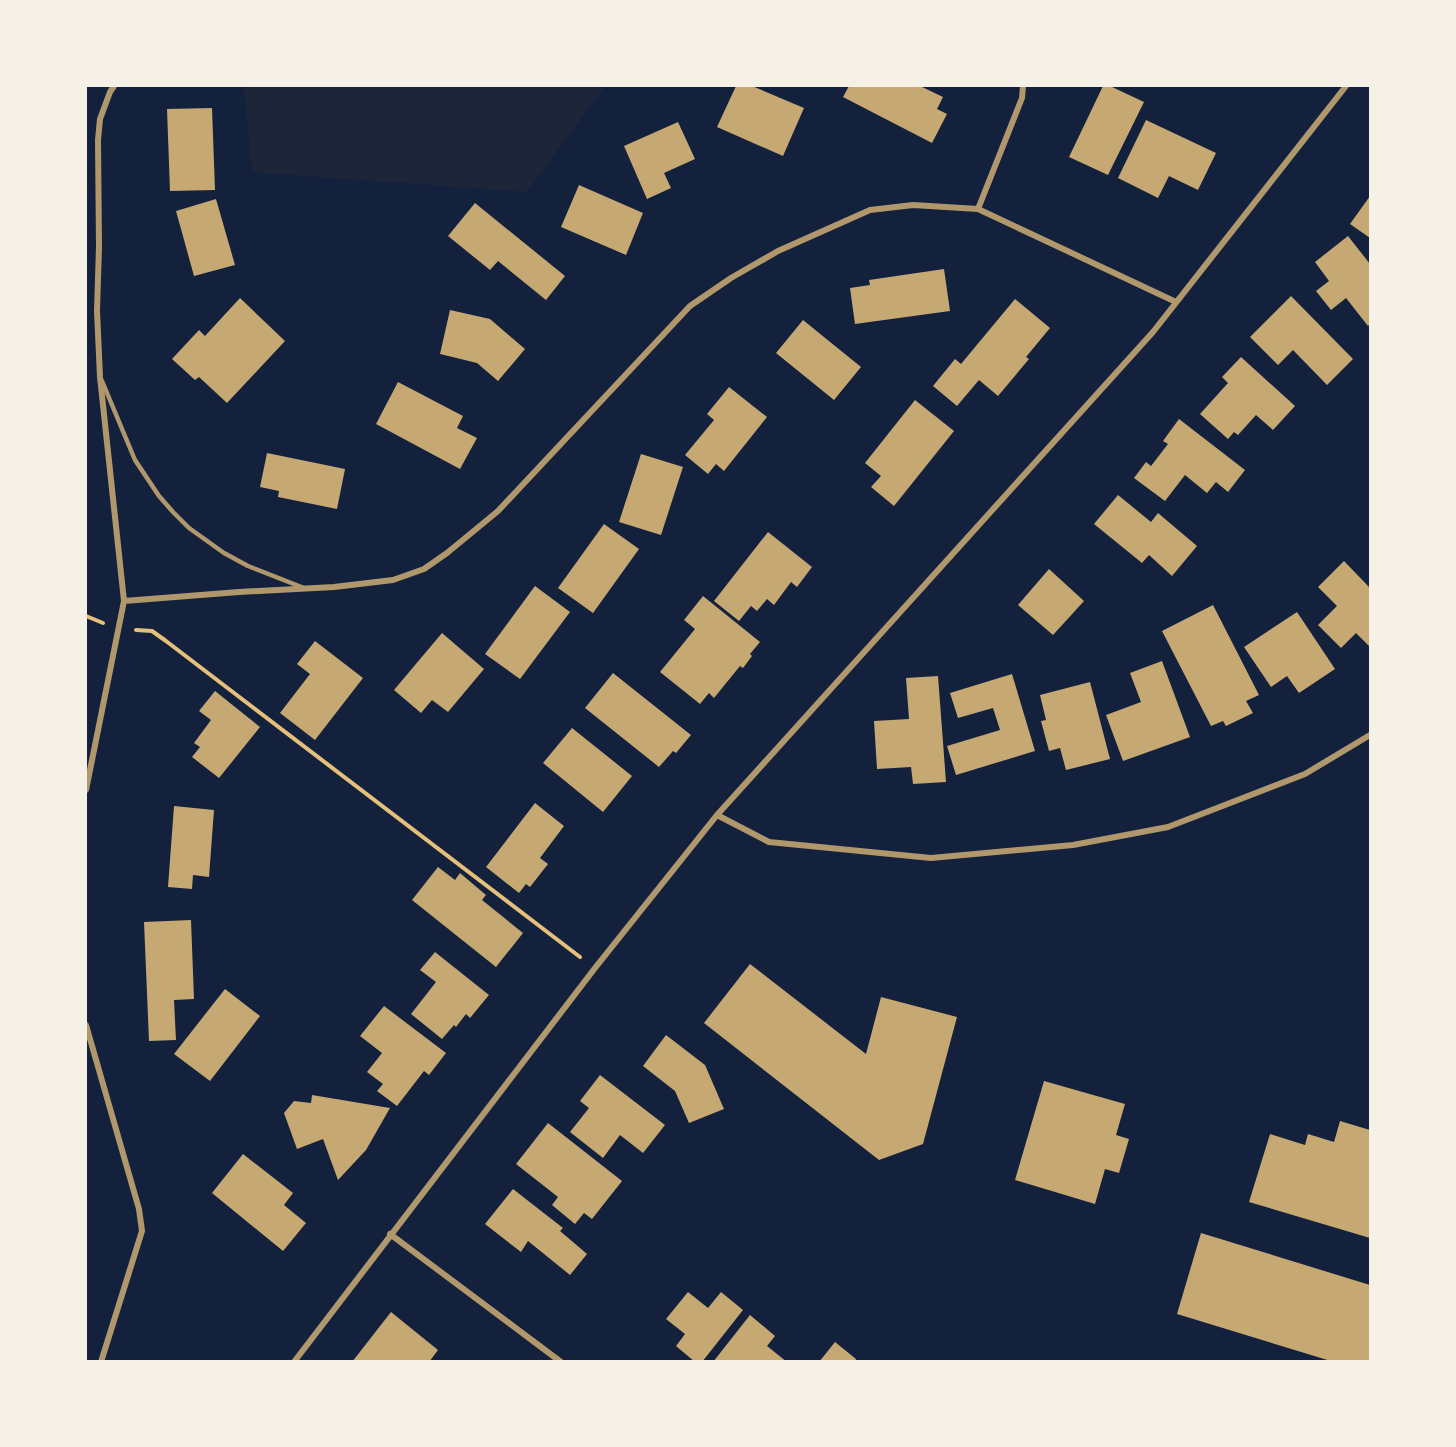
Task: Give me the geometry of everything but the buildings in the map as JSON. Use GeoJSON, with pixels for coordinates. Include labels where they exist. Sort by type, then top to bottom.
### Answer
{"type":"FeatureCollection","features":[{"type":"Feature","properties":{"kind":"street"},"geometry":{"type":"LineString","coordinates":[[86,790],[124,601],[100,377],[97,311],[98,140],[100,119],[114,86]]}},
{"type":"Feature","properties":{"kind":"street"},"geometry":{"type":"LineString","coordinates":[[978,209],[1022,98],[1023,86]]}},
{"type":"Feature","properties":{"kind":"street"},"geometry":{"type":"LineString","coordinates":[[294,1362],[595,968],[717,815],[1153,332],[1346,86]]}},
{"type":"Feature","properties":{"kind":"street"},"geometry":{"type":"LineString","coordinates":[[124,601],[334,587],[393,580],[424,569],[498,511],[690,306],[731,278],[778,251],[870,210],[913,205],[978,209],[1176,302]]}},
{"type":"Feature","properties":{"kind":"street"},"geometry":{"type":"LineString","coordinates":[[717,815],[769,842],[931,858],[1073,845],[1168,827],[1305,774],[1371,735]]}},
{"type":"Feature","properties":{"kind":"street"},"geometry":{"type":"LineString","coordinates":[[86,1025],[139,1209],[142,1231],[101,1362]]}},
{"type":"Feature","properties":{"kind":"street"},"geometry":{"type":"LineString","coordinates":[[390,1234],[561,1362]]}},
{"type":"Feature","properties":{"kind":"lane"},"geometry":{"type":"LineString","coordinates":[[100,377],[135,460],[159,496],[173,512],[189,528],[224,553],[248,566],[304,588]]}},
{"type":"Feature","properties":{"kind":"path"},"geometry":{"type":"LineString","coordinates":[[86,615],[97,621],[119,627],[152,632],[166,641],[595,968]]}},
{"type":"Feature","properties":{"kind":"shaded area"},"geometry":{"type":"Polygon","coordinates":[[[244,86],[605,86],[527,192],[252,172],[244,86]]]}}]}
